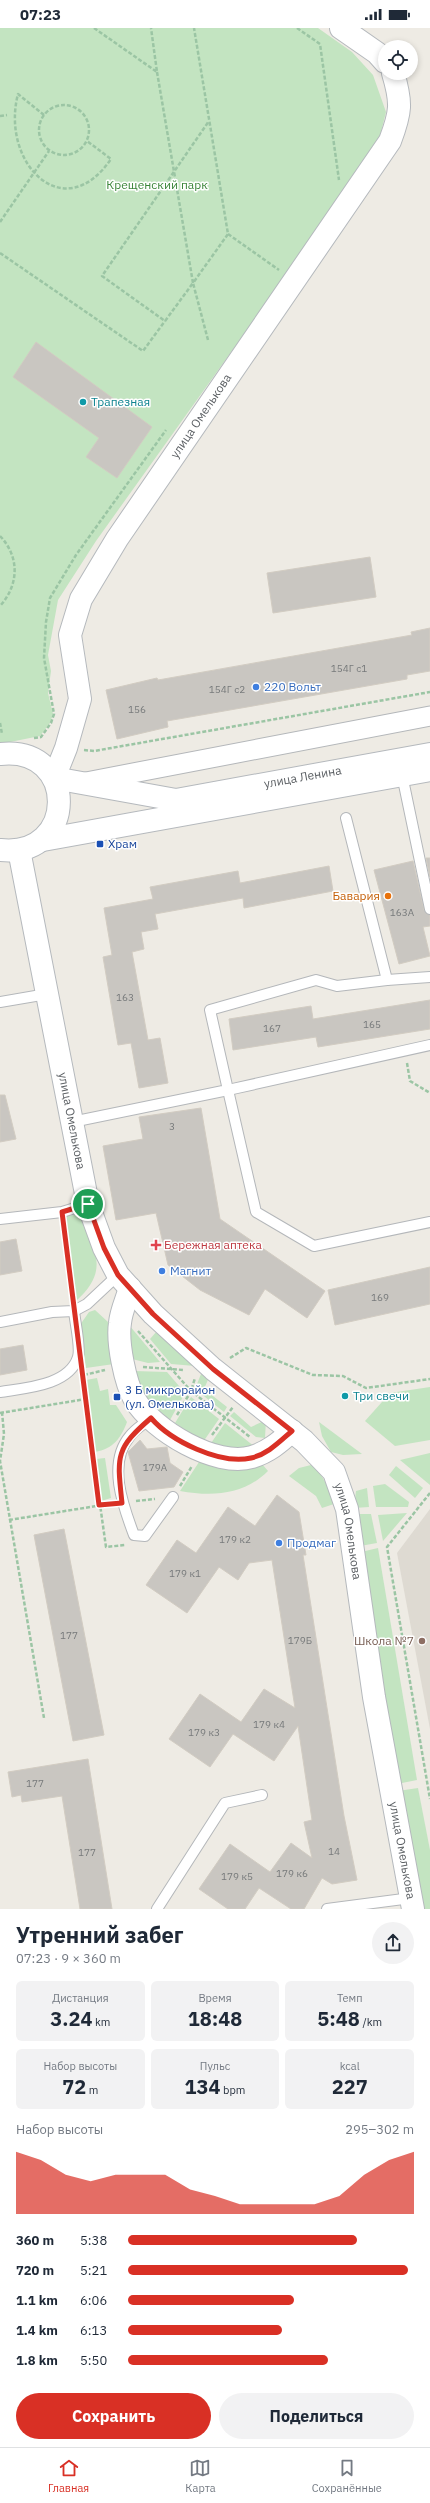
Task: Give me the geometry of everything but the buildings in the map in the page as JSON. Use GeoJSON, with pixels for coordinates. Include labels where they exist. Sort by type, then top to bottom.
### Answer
{"type":"FeatureCollection","features":[{"type":"Feature","properties":{"kind":"street"},"geometry":{"type":"LineString","coordinates":[[341,28],[378,54]]}},
{"type":"Feature","properties":{"kind":"street","name":"улица Омелькова"},"geometry":{"type":"LineString","coordinates":[[54,778],[66,748],[80,699],[70,635],[81,599],[113,545],[390,141],[400,114],[398,91],[395,80]]}},
{"type":"Feature","properties":{"kind":"street"},"geometry":{"type":"LineString","coordinates":[[85,782],[430,716]]}},
{"type":"Feature","properties":{"kind":"street"},"geometry":{"type":"LineString","coordinates":[[2,747],[13,752],[29,756],[44,765],[54,778],[59,794],[59,811],[53,827],[42,840]]}},
{"type":"Feature","properties":{"kind":"street","name":"улица Ленина"},"geometry":{"type":"LineString","coordinates":[[177,808],[430,754]]}},
{"type":"Feature","properties":{"kind":"street","name":"улица Ленина"},"geometry":{"type":"LineString","coordinates":[[177,808],[430,770]]}},
{"type":"Feature","properties":{"kind":"street"},"geometry":{"type":"LineString","coordinates":[[54,778],[85,782],[130,793],[177,808]]}},
{"type":"Feature","properties":{"kind":"street"},"geometry":{"type":"LineString","coordinates":[[8,852],[28,848],[42,840],[177,808]]}},
{"type":"Feature","properties":{"kind":"street","name":"улица Омелькова"},"geometry":{"type":"LineString","coordinates":[[8,852],[47,994],[88,1204],[104,1248],[124,1281],[206,1370],[292,1431],[334,1472],[347,1509],[374,1696],[412,1904]]}},
{"type":"Feature","properties":{"kind":"street"},"geometry":{"type":"LineString","coordinates":[[124,1281],[123,1312],[119,1323],[123,1365],[135,1400],[151,1418],[191,1446],[226,1459],[250,1458],[271,1450],[292,1431]]}},
{"type":"Feature","properties":{"kind":"lane"},"geometry":{"type":"LineString","coordinates":[[402,775],[430,907]]}},
{"type":"Feature","properties":{"kind":"lane"},"geometry":{"type":"LineString","coordinates":[[346,818],[387,980]]}},
{"type":"Feature","properties":{"kind":"lane"},"geometry":{"type":"LineString","coordinates":[[430,978],[387,980],[337,986],[316,980],[210,1010],[256,1212],[314,1246],[430,1222]]}},
{"type":"Feature","properties":{"kind":"lane"},"geometry":{"type":"LineString","coordinates":[[0,1002],[47,994]]}},
{"type":"Feature","properties":{"kind":"lane"},"geometry":{"type":"LineString","coordinates":[[72,1122],[228,1090],[430,1045]]}},
{"type":"Feature","properties":{"kind":"lane"},"geometry":{"type":"LineString","coordinates":[[0,1219],[62,1212],[88,1204]]}},
{"type":"Feature","properties":{"kind":"lane"},"geometry":{"type":"LineString","coordinates":[[0,1322],[52,1312],[74,1311],[101,1293],[124,1281]]}},
{"type":"Feature","properties":{"kind":"lane"},"geometry":{"type":"LineString","coordinates":[[0,1392],[48,1383],[67,1373],[79,1356],[74,1311]]}},
{"type":"Feature","properties":{"kind":"lane"},"geometry":{"type":"LineString","coordinates":[[151,1418],[130,1436],[121,1450],[119,1474],[122,1503],[134,1535],[145,1536],[173,1497]]}},
{"type":"Feature","properties":{"kind":"lane"},"geometry":{"type":"LineString","coordinates":[[157,1909],[225,1803],[262,1795]]}},
{"type":"Feature","properties":{"kind":"lane"},"geometry":{"type":"LineString","coordinates":[[326,1909],[412,1904]]}},
{"type":"Feature","properties":{"kind":"path"},"geometry":{"type":"LineString","coordinates":[[94,28],[157,72]]}},
{"type":"Feature","properties":{"kind":"path"},"geometry":{"type":"LineString","coordinates":[[151,28],[157,72],[193,283],[208,340]]}},
{"type":"Feature","properties":{"kind":"path"},"geometry":{"type":"LineString","coordinates":[[0,253],[143,351],[228,234],[194,28]]}},
{"type":"Feature","properties":{"kind":"path"},"geometry":{"type":"LineString","coordinates":[[297,28],[320,44],[340,181]]}},
{"type":"Feature","properties":{"kind":"path"},"geometry":{"type":"LineString","coordinates":[[12,104],[18,94],[44,115]]}},
{"type":"Feature","properties":{"kind":"path"},"geometry":{"type":"LineString","coordinates":[[65,104],[80,110],[89,122],[90,130],[87,141],[79,151],[72,154],[56,154],[49,151],[40,138],[39,130],[44,115],[57,106],[65,104]]}},
{"type":"Feature","properties":{"kind":"path"},"geometry":{"type":"LineString","coordinates":[[6,121],[9,110]]}},
{"type":"Feature","properties":{"kind":"path"},"geometry":{"type":"LineString","coordinates":[[0,116],[7,115]]}},
{"type":"Feature","properties":{"kind":"path"},"geometry":{"type":"LineString","coordinates":[[165,321],[102,276],[209,121]]}},
{"type":"Feature","properties":{"kind":"path"},"geometry":{"type":"LineString","coordinates":[[45,186],[62,189],[74,188],[96,178],[111,160],[87,141]]}},
{"type":"Feature","properties":{"kind":"path"},"geometry":{"type":"LineString","coordinates":[[0,222],[49,151]]}},
{"type":"Feature","properties":{"kind":"path"},"geometry":{"type":"LineString","coordinates":[[24,175],[34,182]]}},
{"type":"Feature","properties":{"kind":"path"},"geometry":{"type":"LineString","coordinates":[[228,234],[281,271],[278,276]]}},
{"type":"Feature","properties":{"kind":"path"},"geometry":{"type":"LineString","coordinates":[[29,738],[41,737],[51,723],[54,714],[44,658],[46,622],[50,598],[76,556],[170,425]]}},
{"type":"Feature","properties":{"kind":"path"},"geometry":{"type":"LineString","coordinates":[[0,536],[12,553],[15,575],[8,597],[0,606]]}},
{"type":"Feature","properties":{"kind":"path"},"geometry":{"type":"LineString","coordinates":[[66,748],[94,751],[430,692]]}},
{"type":"Feature","properties":{"kind":"path"},"geometry":{"type":"LineString","coordinates":[[0,723],[2,747]]}},
{"type":"Feature","properties":{"kind":"path"},"geometry":{"type":"LineString","coordinates":[[404,1051],[410,1081],[430,1094]]}},
{"type":"Feature","properties":{"kind":"path"},"geometry":{"type":"LineString","coordinates":[[62,1212],[74,1311]]}},
{"type":"Feature","properties":{"kind":"path"},"geometry":{"type":"LineString","coordinates":[[123,1312],[190,1391],[252,1440],[271,1450]]}},
{"type":"Feature","properties":{"kind":"path"},"geometry":{"type":"LineString","coordinates":[[168,1431],[190,1391],[206,1370],[246,1348],[313,1375],[343,1376],[366,1388],[430,1379]]}},
{"type":"Feature","properties":{"kind":"path"},"geometry":{"type":"LineString","coordinates":[[79,1356],[106,1547]]}},
{"type":"Feature","properties":{"kind":"path"},"geometry":{"type":"LineString","coordinates":[[82,1375],[123,1365],[206,1370]]}},
{"type":"Feature","properties":{"kind":"path"},"geometry":{"type":"LineString","coordinates":[[44,1718],[0,1461],[4,1434],[1,1412],[86,1399]]}},
{"type":"Feature","properties":{"kind":"path"},"geometry":{"type":"LineString","coordinates":[[430,1493],[387,1546],[430,1799]]}},
{"type":"Feature","properties":{"kind":"path"},"geometry":{"type":"LineString","coordinates":[[9,1520],[99,1505],[173,1497]]}},
{"type":"Feature","properties":{"kind":"shaded area","name":"Школа №7"},"geometry":{"type":"Polygon","coordinates":[[[430,1509],[430,1729],[397,1553],[430,1509]]]}},
{"type":"Feature","properties":{"kind":"green space","name":"Крещенский парк"},"geometry":{"type":"Polygon","coordinates":[[[0,28],[318,28],[352,52],[373,75],[386,112],[377,148],[96,541],[58,600],[48,655],[51,671],[48,693],[53,714],[50,723],[40,736],[0,744],[0,28]]]}},
{"type":"Feature","properties":{"kind":"green space"},"geometry":{"type":"Polygon","coordinates":[[[75,1215],[85,1221],[96,1254],[97,1264],[96,1273],[92,1282],[86,1291],[76,1301],[65,1216],[75,1215]]]}},
{"type":"Feature","properties":{"kind":"green space"},"geometry":{"type":"Polygon","coordinates":[[[95,1310],[108,1322],[114,1364],[86,1368],[80,1325],[89,1312],[95,1310]]]}},
{"type":"Feature","properties":{"kind":"green space"},"geometry":{"type":"Polygon","coordinates":[[[129,1325],[160,1362],[148,1363],[132,1359],[129,1325]]]}},
{"type":"Feature","properties":{"kind":"green space"},"geometry":{"type":"Polygon","coordinates":[[[157,1331],[195,1366],[171,1364],[150,1339],[157,1331]]]}},
{"type":"Feature","properties":{"kind":"green space"},"geometry":{"type":"Polygon","coordinates":[[[134,1371],[167,1372],[185,1393],[170,1420],[148,1399],[140,1387],[134,1371]]]}},
{"type":"Feature","properties":{"kind":"green space"},"geometry":{"type":"Polygon","coordinates":[[[201,1374],[210,1375],[204,1389],[227,1407],[224,1412],[195,1389],[201,1374]]]}},
{"type":"Feature","properties":{"kind":"green space"},"geometry":{"type":"Polygon","coordinates":[[[97,1378],[100,1391],[108,1389],[110,1405],[116,1405],[127,1422],[116,1442],[101,1451],[95,1452],[86,1380],[97,1378]]]}},
{"type":"Feature","properties":{"kind":"green space"},"geometry":{"type":"Polygon","coordinates":[[[430,1387],[430,1440],[395,1446],[365,1421],[390,1393],[430,1387]]]}},
{"type":"Feature","properties":{"kind":"green space"},"geometry":{"type":"Polygon","coordinates":[[[191,1397],[219,1419],[203,1442],[175,1423],[191,1397]]]}},
{"type":"Feature","properties":{"kind":"green space"},"geometry":{"type":"Polygon","coordinates":[[[234,1412],[251,1427],[266,1420],[265,1438],[256,1437],[230,1416],[234,1412]]]}},
{"type":"Feature","properties":{"kind":"green space"},"geometry":{"type":"Polygon","coordinates":[[[319,1422],[362,1454],[343,1455],[331,1452],[322,1436],[319,1422]]]}},
{"type":"Feature","properties":{"kind":"green space"},"geometry":{"type":"Polygon","coordinates":[[[225,1423],[255,1447],[249,1451],[209,1446],[225,1423]]]}},
{"type":"Feature","properties":{"kind":"green space"},"geometry":{"type":"Polygon","coordinates":[[[430,1453],[430,1485],[400,1460],[430,1453]]]}},
{"type":"Feature","properties":{"kind":"green space"},"geometry":{"type":"Polygon","coordinates":[[[105,1458],[111,1498],[101,1501],[96,1459],[105,1458]]]}},
{"type":"Feature","properties":{"kind":"green space"},"geometry":{"type":"Polygon","coordinates":[[[199,1462],[226,1467],[262,1464],[268,1471],[249,1485],[227,1492],[204,1494],[180,1491],[199,1462]]]}},
{"type":"Feature","properties":{"kind":"green space"},"geometry":{"type":"Polygon","coordinates":[[[311,1465],[323,1478],[334,1504],[322,1508],[316,1496],[289,1476],[299,1468],[311,1465]]]}},
{"type":"Feature","properties":{"kind":"green space"},"geometry":{"type":"Polygon","coordinates":[[[396,1466],[423,1488],[415,1498],[389,1475],[396,1466]]]}},
{"type":"Feature","properties":{"kind":"green space"},"geometry":{"type":"Polygon","coordinates":[[[385,1484],[409,1502],[408,1507],[376,1507],[373,1486],[385,1484]]]}},
{"type":"Feature","properties":{"kind":"green space"},"geometry":{"type":"Polygon","coordinates":[[[367,1488],[369,1507],[354,1508],[356,1491],[367,1488]]]}},
{"type":"Feature","properties":{"kind":"green space"},"geometry":{"type":"Polygon","coordinates":[[[407,1513],[383,1541],[378,1515],[407,1513]]]}},
{"type":"Feature","properties":{"kind":"green space"},"geometry":{"type":"Polygon","coordinates":[[[355,1514],[371,1514],[377,1543],[360,1546],[355,1514]]]}},
{"type":"Feature","properties":{"kind":"green space"},"geometry":{"type":"Polygon","coordinates":[[[378,1548],[417,1780],[397,1784],[361,1552],[378,1548]]]}},
{"type":"Feature","properties":{"kind":"green space"},"geometry":{"type":"Polygon","coordinates":[[[418,1788],[430,1850],[430,1909],[421,1909],[398,1791],[418,1788]]]}},
{"type":"Feature","properties":{"kind":"place","name":"Трапезная"},"geometry":{"type":"Point","coordinates":[83,402]}},
{"type":"Feature","properties":{"kind":"place","name":"220 Вольт"},"geometry":{"type":"Point","coordinates":[256,687]}},
{"type":"Feature","properties":{"kind":"place","name":"Храм"},"geometry":{"type":"Point","coordinates":[100,844]}},
{"type":"Feature","properties":{"kind":"place","name":"Бавария"},"geometry":{"type":"Point","coordinates":[388,896]}},
{"type":"Feature","properties":{"kind":"place","name":"Бережная аптека"},"geometry":{"type":"Point","coordinates":[156,1245]}},
{"type":"Feature","properties":{"kind":"place","name":"Магнит"},"geometry":{"type":"Point","coordinates":[162,1271]}},
{"type":"Feature","properties":{"kind":"place","name":"Три свечи"},"geometry":{"type":"Point","coordinates":[345,1396]}},
{"type":"Feature","properties":{"kind":"place","name":"3 Б микрорайон (ул. Омелькова)"},"geometry":{"type":"Point","coordinates":[117,1397]}},
{"type":"Feature","properties":{"kind":"place","name":"Продмаг"},"geometry":{"type":"Point","coordinates":[279,1543]}},
{"type":"Feature","properties":{"kind":"place","name":"Школа №7"},"geometry":{"type":"Point","coordinates":[422,1641]}},
{"type":"Feature","properties":{"kind":"route"},"geometry":{"type":"LineString","coordinates":[[88,1204],[104,1248],[118,1275],[153,1314],[213,1369],[292,1431],[271,1450],[250,1458],[226,1459],[201,1451],[186,1444],[154,1422],[151,1418],[130,1436],[121,1450],[119,1474],[122,1503],[99,1505],[62,1212],[88,1204]]}}]}
